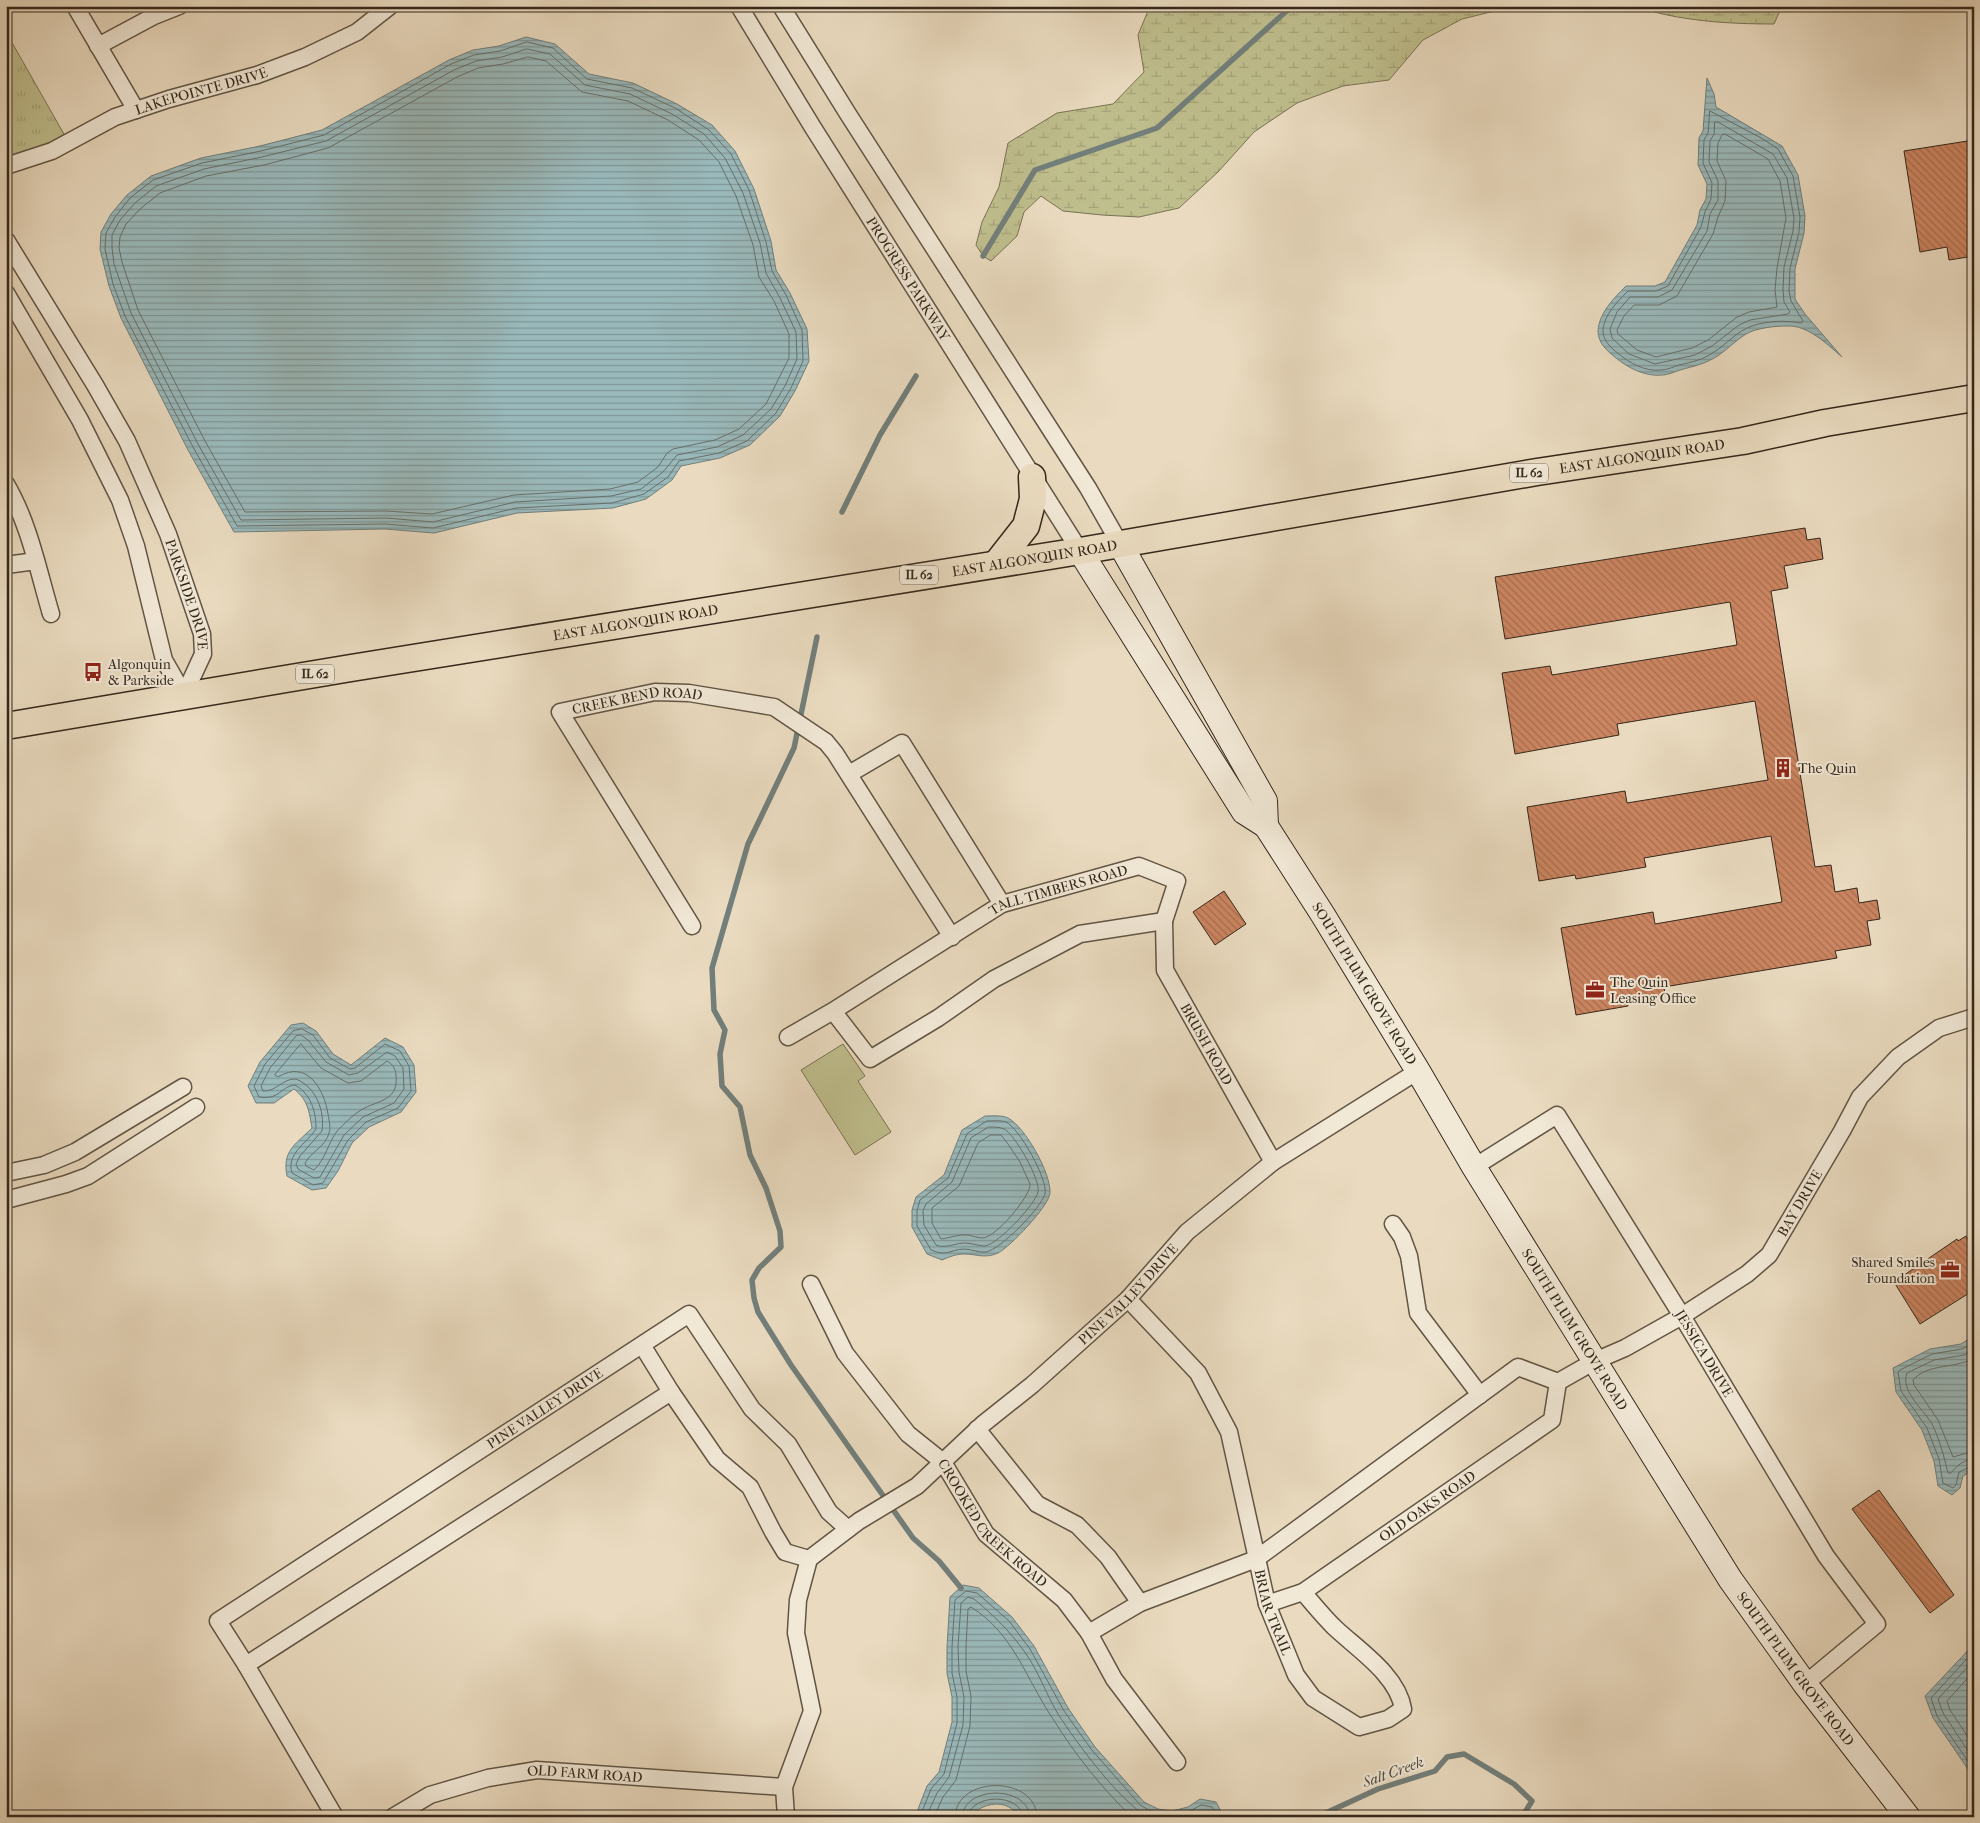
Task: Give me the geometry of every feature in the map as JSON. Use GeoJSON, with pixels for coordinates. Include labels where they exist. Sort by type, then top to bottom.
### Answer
{"type":"FeatureCollection","features":[{"type":"Feature","properties":{"kind":"main road","name":"EAST ALGONQUIN ROAD"},"geometry":{"type":"LineString","coordinates":[[6,726],[184,695],[1080,551],[1528,473],[1743,441],[1825,423],[1974,398]]}},
{"type":"Feature","properties":{"kind":"main road"},"geometry":{"type":"LineString","coordinates":[[997,563],[1026,526],[1032,499],[1032,477]]}},
{"type":"Feature","properties":{"kind":"street"},"geometry":{"type":"LineString","coordinates":[[75,6],[136,110]]}},
{"type":"Feature","properties":{"kind":"street"},"geometry":{"type":"LineString","coordinates":[[98,46],[154,16],[179,6]]}},
{"type":"Feature","properties":{"kind":"street","name":"LAKEPOINTE DRIVE"},"geometry":{"type":"LineString","coordinates":[[6,166],[52,151],[115,117],[170,99],[257,76],[305,58],[357,32],[390,6]]}},
{"type":"Feature","properties":{"kind":"street","name":"PROGRESS PARKWAY"},"geometry":{"type":"LineString","coordinates":[[739,6],[1080,551]]}},
{"type":"Feature","properties":{"kind":"street"},"geometry":{"type":"LineString","coordinates":[[781,6],[848,114],[1088,488],[1120,544]]}},
{"type":"Feature","properties":{"kind":"street","name":"PARKSIDE DRIVE"},"geometry":{"type":"LineString","coordinates":[[6,240],[95,385],[127,442],[168,534],[202,634],[203,654],[184,695]]}},
{"type":"Feature","properties":{"kind":"street"},"geometry":{"type":"LineString","coordinates":[[6,292],[80,420],[120,500],[136,546],[164,660],[184,695]]}},
{"type":"Feature","properties":{"kind":"street"},"geometry":{"type":"LineString","coordinates":[[6,484],[18,507],[36,560],[51,614]]}},
{"type":"Feature","properties":{"kind":"street","name":"SOUTH PLUM GROVE ROAD"},"geometry":{"type":"LineString","coordinates":[[1120,544],[1264,801],[1266,826]]}},
{"type":"Feature","properties":{"kind":"street","name":"SOUTH PLUM GROVE ROAD"},"geometry":{"type":"LineString","coordinates":[[1080,551],[1244,812],[1266,826],[1323,915],[1474,1167],[1730,1578],[1805,1684],[1908,1817]]}},
{"type":"Feature","properties":{"kind":"street"},"geometry":{"type":"LineString","coordinates":[[6,565],[36,560]]}},
{"type":"Feature","properties":{"kind":"street","name":"CREEK BEND ROAD"},"geometry":{"type":"LineString","coordinates":[[692,926],[560,712],[655,692],[689,693],[774,707],[826,742],[849,774],[952,937]]}},
{"type":"Feature","properties":{"kind":"street"},"geometry":{"type":"LineString","coordinates":[[849,774],[902,743],[1002,904]]}},
{"type":"Feature","properties":{"kind":"street","name":"TALL TIMBERS ROAD"},"geometry":{"type":"LineString","coordinates":[[788,1036],[834,1011],[1002,904],[1139,866],[1177,881],[1164,921]]}},
{"type":"Feature","properties":{"kind":"street"},"geometry":{"type":"LineString","coordinates":[[834,1011],[870,1059],[938,1018],[994,980],[1080,934],[1164,921]]}},
{"type":"Feature","properties":{"kind":"street","name":"BRUSH ROAD"},"geometry":{"type":"LineString","coordinates":[[1164,921],[1165,970],[1273,1162]]}},
{"type":"Feature","properties":{"kind":"street","name":"BAY DRIVE"},"geometry":{"type":"LineString","coordinates":[[1595,1361],[1625,1348],[1682,1316],[1747,1274],[1769,1255],[1860,1097],[1898,1057],[1939,1028],[1974,1017]]}},
{"type":"Feature","properties":{"kind":"street","name":"PINE VALLEY DRIVE"},"geometry":{"type":"LineString","coordinates":[[809,1559],[854,1525],[917,1486],[978,1429],[1128,1299],[1187,1232],[1273,1162],[1418,1071]]}},
{"type":"Feature","properties":{"kind":"street"},"geometry":{"type":"LineString","coordinates":[[6,1173],[44,1165],[75,1152],[119,1128],[183,1087]]}},
{"type":"Feature","properties":{"kind":"street"},"geometry":{"type":"LineString","coordinates":[[6,1200],[88,1176],[196,1107]]}},
{"type":"Feature","properties":{"kind":"street","name":"JESSICA DRIVE"},"geometry":{"type":"LineString","coordinates":[[1474,1167],[1557,1115],[1682,1316],[1826,1556],[1877,1624],[1805,1684]]}},
{"type":"Feature","properties":{"kind":"street"},"geometry":{"type":"LineString","coordinates":[[1393,1224],[1402,1237],[1409,1256],[1418,1313],[1480,1395]]}},
{"type":"Feature","properties":{"kind":"street","name":"CROOKED CREEK ROAD"},"geometry":{"type":"LineString","coordinates":[[811,1284],[846,1353],[908,1434],[943,1462],[986,1534],[1064,1600],[1089,1633],[1114,1679],[1177,1762]]}},
{"type":"Feature","properties":{"kind":"street","name":"BRIAR TRAIL"},"geometry":{"type":"LineString","coordinates":[[1128,1299],[1198,1373],[1228,1432],[1248,1513],[1256,1559],[1267,1604],[1296,1675],[1313,1698],[1359,1726],[1388,1718],[1403,1709],[1402,1699],[1378,1664],[1334,1627],[1303,1592]]}},
{"type":"Feature","properties":{"kind":"street","name":"PINE VALLEY DRIVE"},"geometry":{"type":"LineString","coordinates":[[335,1817],[218,1621],[688,1314],[752,1409],[788,1444],[829,1512],[854,1525]]}},
{"type":"Feature","properties":{"kind":"street"},"geometry":{"type":"LineString","coordinates":[[642,1345],[671,1392],[717,1459],[750,1487],[773,1532],[786,1552],[809,1559],[798,1600],[796,1634],[812,1711],[784,1787],[786,1817]]}},
{"type":"Feature","properties":{"kind":"street"},"geometry":{"type":"LineString","coordinates":[[1089,1633],[1140,1603],[1256,1559],[1518,1367],[1558,1382],[1595,1361]]}},
{"type":"Feature","properties":{"kind":"street","name":"OLD OAKS ROAD"},"geometry":{"type":"LineString","coordinates":[[1267,1604],[1303,1592],[1552,1420],[1558,1382]]}},
{"type":"Feature","properties":{"kind":"street"},"geometry":{"type":"LineString","coordinates":[[246,1665],[671,1392]]}},
{"type":"Feature","properties":{"kind":"street"},"geometry":{"type":"LineString","coordinates":[[978,1429],[1037,1504],[1077,1525],[1108,1557],[1140,1603]]}},
{"type":"Feature","properties":{"kind":"street","name":"OLD FARM ROAD"},"geometry":{"type":"LineString","coordinates":[[394,1817],[430,1795],[488,1778],[537,1770],[784,1787]]}},
{"type":"Feature","properties":{"kind":"green space"},"geometry":{"type":"Polygon","coordinates":[[[1150,6],[1515,6],[1462,19],[1423,40],[1389,80],[1343,86],[1297,103],[1254,132],[1218,172],[1179,208],[1139,217],[1102,215],[1063,211],[1041,196],[1024,212],[1017,236],[991,261],[983,256],[976,245],[982,222],[999,187],[1008,143],[1057,113],[1113,104],[1144,72],[1138,35],[1150,6]]]}},
{"type":"Feature","properties":{"kind":"green space"},"geometry":{"type":"Polygon","coordinates":[[[1634,6],[1782,6],[1774,24],[1703,21],[1668,15],[1634,6]]]}},
{"type":"Feature","properties":{"kind":"green space"},"geometry":{"type":"Polygon","coordinates":[[[6,32],[69,143],[6,166],[6,32]]]}},
{"type":"Feature","properties":{"kind":"green space"},"geometry":{"type":"Polygon","coordinates":[[[843,1044],[865,1076],[858,1081],[891,1132],[855,1155],[801,1070],[843,1044]]]}},
{"type":"Feature","properties":{"kind":"water"},"geometry":{"type":"Polygon","coordinates":[[[526,37],[555,44],[589,74],[633,83],[677,104],[712,125],[735,151],[754,189],[771,241],[776,270],[790,293],[807,329],[809,361],[795,391],[780,416],[750,445],[720,458],[681,466],[672,480],[646,499],[613,508],[517,513],[434,533],[385,529],[234,532],[188,450],[121,318],[109,286],[100,249],[101,232],[111,214],[127,195],[151,176],[201,158],[260,146],[322,130],[449,60],[473,50],[499,46],[526,37]]]}},
{"type":"Feature","properties":{"kind":"water"},"geometry":{"type":"Polygon","coordinates":[[[1707,78],[1714,94],[1716,107],[1782,146],[1798,175],[1805,216],[1804,233],[1795,269],[1795,299],[1805,314],[1842,357],[1810,332],[1795,327],[1771,327],[1746,334],[1719,355],[1705,363],[1669,374],[1650,375],[1621,362],[1609,353],[1601,343],[1598,335],[1599,324],[1604,312],[1612,301],[1626,286],[1655,286],[1665,282],[1697,225],[1700,210],[1706,199],[1707,184],[1698,165],[1699,138],[1703,131],[1707,78]]]}},
{"type":"Feature","properties":{"kind":"water"},"geometry":{"type":"Polygon","coordinates":[[[303,1023],[316,1031],[333,1054],[351,1065],[385,1038],[403,1047],[414,1065],[416,1092],[401,1112],[369,1127],[352,1143],[338,1171],[326,1188],[312,1190],[287,1176],[286,1167],[286,1160],[291,1149],[312,1128],[309,1111],[302,1097],[294,1089],[274,1103],[256,1103],[248,1086],[260,1062],[291,1025],[303,1023]]]}},
{"type":"Feature","properties":{"kind":"water"},"geometry":{"type":"Polygon","coordinates":[[[985,1116],[1008,1118],[1022,1131],[1042,1163],[1050,1193],[1043,1207],[1028,1226],[998,1253],[985,1256],[961,1254],[942,1260],[927,1254],[912,1227],[912,1210],[916,1197],[944,1175],[962,1130],[985,1116]]]}},
{"type":"Feature","properties":{"kind":"water"},"geometry":{"type":"Polygon","coordinates":[[[1974,1336],[1974,1469],[1963,1476],[1960,1488],[1952,1495],[1938,1486],[1934,1461],[1922,1430],[1896,1392],[1893,1368],[1930,1349],[1961,1344],[1974,1336]]]}},
{"type":"Feature","properties":{"kind":"water"},"geometry":{"type":"Polygon","coordinates":[[[963,1585],[979,1588],[1012,1617],[1034,1646],[1068,1708],[1095,1747],[1144,1802],[1158,1809],[1172,1811],[1188,1807],[1200,1799],[1216,1802],[1224,1817],[1020,1817],[1009,1807],[996,1804],[978,1810],[973,1817],[915,1817],[927,1786],[939,1772],[952,1722],[952,1697],[947,1673],[950,1597],[963,1585]]]}},
{"type":"Feature","properties":{"kind":"water"},"geometry":{"type":"Polygon","coordinates":[[[1974,1644],[1974,1778],[1933,1718],[1925,1696],[1974,1644]]]}},
{"type":"Feature","properties":{"kind":"building"},"geometry":{"type":"Polygon","coordinates":[[[1974,140],[1974,256],[1949,260],[1947,247],[1920,252],[1904,151],[1974,140]]]}},
{"type":"Feature","properties":{"kind":"building","name":"The Quin"},"geometry":{"type":"Polygon","coordinates":[[[1805,528],[1807,540],[1820,538],[1823,559],[1784,566],[1788,588],[1771,591],[1815,867],[1831,865],[1835,892],[1857,888],[1859,903],[1877,900],[1880,919],[1867,921],[1871,945],[1835,951],[1837,958],[1664,987],[1665,995],[1627,1002],[1628,1006],[1576,1015],[1561,928],[1653,912],[1655,924],[1782,902],[1771,836],[1644,858],[1646,867],[1576,879],[1575,875],[1539,881],[1527,807],[1625,791],[1627,803],[1768,780],[1755,701],[1617,724],[1619,735],[1515,754],[1502,673],[1550,666],[1552,675],[1737,645],[1730,602],[1505,639],[1495,577],[1805,528]]]}},
{"type":"Feature","properties":{"kind":"building"},"geometry":{"type":"Polygon","coordinates":[[[1224,891],[1246,924],[1215,945],[1193,912],[1224,891]]]}},
{"type":"Feature","properties":{"kind":"building"},"geometry":{"type":"Polygon","coordinates":[[[1966,1236],[1968,1239],[1974,1236],[1974,1290],[1920,1324],[1894,1282],[1957,1239],[1958,1241],[1966,1236]]]}},
{"type":"Feature","properties":{"kind":"building"},"geometry":{"type":"Polygon","coordinates":[[[1879,1490],[1954,1595],[1930,1613],[1852,1509],[1879,1490]]]}},
{"type":"Feature","properties":{"kind":"waterway"},"geometry":{"type":"LineString","coordinates":[[983,256],[1035,170],[1157,128],[1292,6]]}},
{"type":"Feature","properties":{"kind":"waterway"},"geometry":{"type":"LineString","coordinates":[[842,512],[880,435],[916,376]]}},
{"type":"Feature","properties":{"kind":"waterway"},"geometry":{"type":"LineString","coordinates":[[817,637],[794,748],[748,844],[712,968],[714,1010],[725,1030],[720,1054],[722,1086],[740,1107],[750,1155],[766,1188],[780,1231],[781,1247],[759,1268],[752,1280],[754,1298],[758,1312],[791,1365],[913,1538],[939,1561],[961,1588]]}},
{"type":"Feature","properties":{"kind":"waterway","name":"Salt Creek"},"geometry":{"type":"LineString","coordinates":[[1317,1817],[1378,1789],[1435,1771],[1447,1757],[1464,1754],[1514,1784],[1532,1801],[1522,1817]]}},
{"type":"Feature","properties":{"kind":"place","name":"Algonquin & Parkside"},"geometry":{"type":"Point","coordinates":[93,672]}},
{"type":"Feature","properties":{"kind":"place","name":"The Quin"},"geometry":{"type":"Point","coordinates":[1783,768]}},
{"type":"Feature","properties":{"kind":"place","name":"The Quin Leasing Office"},"geometry":{"type":"Point","coordinates":[1595,990]}},
{"type":"Feature","properties":{"kind":"place","name":"Shared Smiles Foundation"},"geometry":{"type":"Point","coordinates":[1950,1270]}}]}
